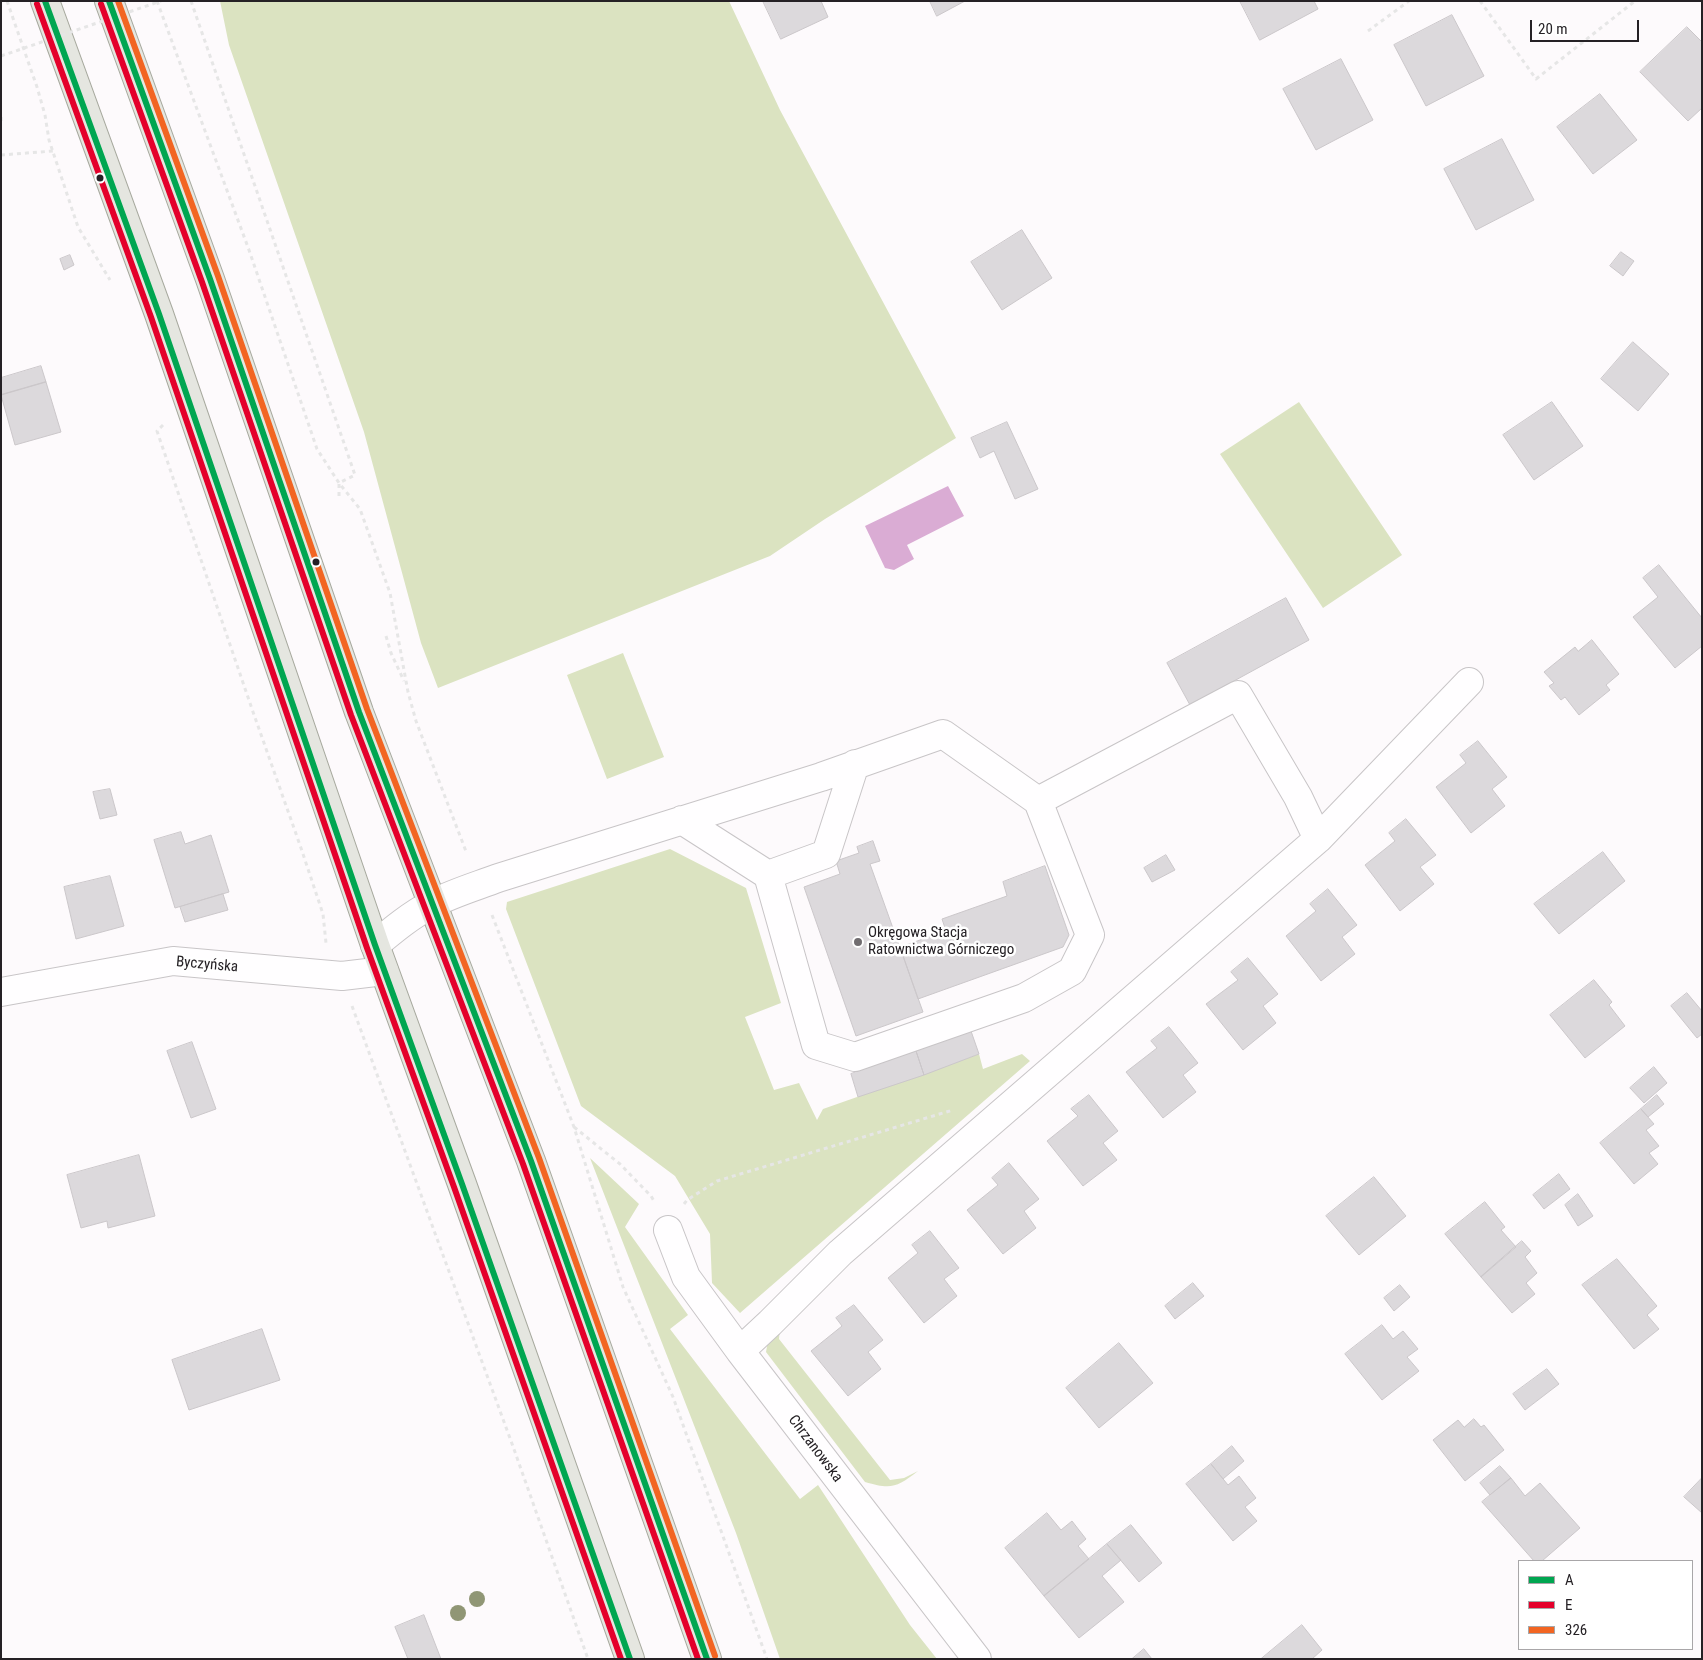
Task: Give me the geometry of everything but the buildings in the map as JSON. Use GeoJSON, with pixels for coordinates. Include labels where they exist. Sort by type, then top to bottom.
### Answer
{"type":"FeatureCollection","features":[{"type":"Feature","properties":{"kind":"main road"},"geometry":{"type":"LineString","coordinates":[[45,1],[159,314],[384,971],[462,1184],[630,1659]]}},
{"type":"Feature","properties":{"kind":"main road"},"geometry":{"type":"LineString","coordinates":[[109,1],[210,279],[359,712],[531,1161],[707,1659]]}},
{"type":"Feature","properties":{"kind":"street"},"geometry":{"type":"LineString","coordinates":[[740,1350],[770,1323],[840,1253],[1318,839],[1469,682]]}},
{"type":"Feature","properties":{"kind":"street"},"geometry":{"type":"LineString","coordinates":[[1038,801],[1238,696],[1298,797],[1318,839]]}},
{"type":"Feature","properties":{"kind":"street"},"geometry":{"type":"LineString","coordinates":[[375,945],[403,921],[433,903],[479,885],[943,734],[1038,801],[1090,935],[1072,971],[1024,998],[855,1057],[816,1045],[768,874],[682,820]]}},
{"type":"Feature","properties":{"kind":"street"},"geometry":{"type":"LineString","coordinates":[[768,874],[826,854],[855,764]]}},
{"type":"Feature","properties":{"kind":"street","name":"Byczyńska"},"geometry":{"type":"LineString","coordinates":[[1,992],[173,961],[342,976],[384,971]]}},
{"type":"Feature","properties":{"kind":"street","name":"Chrzanowska"},"geometry":{"type":"LineString","coordinates":[[668,1230],[686,1277],[977,1659]]}},
{"type":"Feature","properties":{"kind":"path"},"geometry":{"type":"LineString","coordinates":[[7,1],[37,87],[45,115],[46,127],[78,227],[112,284]]}},
{"type":"Feature","properties":{"kind":"path"},"geometry":{"type":"LineString","coordinates":[[157,1],[249,250],[317,449],[339,483],[360,509],[390,593],[406,686],[416,721],[574,1127],[623,1287],[673,1396],[767,1659]]}},
{"type":"Feature","properties":{"kind":"path"},"geometry":{"type":"LineString","coordinates":[[1,56],[161,1]]}},
{"type":"Feature","properties":{"kind":"path"},"geometry":{"type":"LineString","coordinates":[[191,1],[355,475],[339,483]]}},
{"type":"Feature","properties":{"kind":"path"},"geometry":{"type":"LineString","coordinates":[[1368,31],[1409,1]]}},
{"type":"Feature","properties":{"kind":"path"},"geometry":{"type":"LineString","coordinates":[[1480,1],[1536,78],[1635,1]]}},
{"type":"Feature","properties":{"kind":"path"},"geometry":{"type":"LineString","coordinates":[[1,155],[53,150]]}},
{"type":"Feature","properties":{"kind":"path"},"geometry":{"type":"LineString","coordinates":[[166,423],[157,430],[323,914],[326,959],[342,976]]}},
{"type":"Feature","properties":{"kind":"path"},"geometry":{"type":"LineString","coordinates":[[339,483],[339,497]]}},
{"type":"Feature","properties":{"kind":"path"},"geometry":{"type":"LineString","coordinates":[[386,636],[391,653],[406,686]]}},
{"type":"Feature","properties":{"kind":"path"},"geometry":{"type":"LineString","coordinates":[[352,1004],[588,1659]]}},
{"type":"Feature","properties":{"kind":"path"},"geometry":{"type":"LineString","coordinates":[[668,1230],[687,1200],[717,1181],[960,1108]]}},
{"type":"Feature","properties":{"kind":"path"},"geometry":{"type":"LineString","coordinates":[[574,1127],[620,1164],[652,1196],[668,1230]]}},
{"type":"Feature","properties":{"kind":"green space"},"geometry":{"type":"Polygon","coordinates":[[[220,1],[729,1],[780,110],[956,438],[825,519],[770,556],[438,688],[421,643],[364,432],[229,45],[220,1]]]}},
{"type":"Feature","properties":{"kind":"green space"},"geometry":{"type":"Polygon","coordinates":[[[1299,402],[1402,555],[1323,608],[1220,454],[1299,402]]]}},
{"type":"Feature","properties":{"kind":"green space"},"geometry":{"type":"Polygon","coordinates":[[[623,653],[664,757],[607,779],[567,675],[623,653]]]}},
{"type":"Feature","properties":{"kind":"green space"},"geometry":{"type":"Polygon","coordinates":[[[670,849],[746,888],[781,1003],[745,1017],[774,1090],[799,1083],[817,1120],[823,1109],[979,1054],[983,1069],[1022,1054],[1030,1061],[740,1313],[712,1283],[710,1234],[675,1176],[581,1106],[506,909],[507,902],[670,849]]]}},
{"type":"Feature","properties":{"kind":"green space"},"geometry":{"type":"Polygon","coordinates":[[[590,1158],[639,1204],[625,1227],[688,1315],[670,1329],[800,1499],[818,1485],[910,1625],[937,1659],[780,1659],[736,1533],[590,1158]]]}},
{"type":"Feature","properties":{"kind":"green space"},"geometry":{"type":"Polygon","coordinates":[[[780,1329],[779,1339],[890,1480],[904,1478],[918,1471],[899,1484],[882,1486],[865,1482],[766,1352],[768,1341],[780,1329]]]}},
{"type":"Feature","properties":{"kind":"shaded area"},"geometry":{"type":"Polygon","coordinates":[[[948,486],[964,516],[907,545],[914,559],[894,570],[885,568],[865,526],[948,486]]]}},
{"type":"Feature","properties":{"kind":"transit line","name":"A"},"geometry":{"type":"LineString","coordinates":[[45,1],[159,314],[375,945],[462,1184],[630,1659]]}},
{"type":"Feature","properties":{"kind":"transit line","name":"A"},"geometry":{"type":"LineString","coordinates":[[109,1],[210,279],[359,712],[531,1161],[707,1659]]}},
{"type":"Feature","properties":{"kind":"transit line","name":"326"},"geometry":{"type":"LineString","coordinates":[[118,1],[218,276],[367,709],[539,1158],[715,1656]]}},
{"type":"Feature","properties":{"kind":"transit line","name":"E"},"geometry":{"type":"LineString","coordinates":[[37,4],[151,317],[367,948],[454,1187],[621,1659]]}},
{"type":"Feature","properties":{"kind":"transit line","name":"E"},"geometry":{"type":"LineString","coordinates":[[101,4],[202,282],[351,715],[523,1164],[698,1659]]}},
{"type":"Feature","properties":{"kind":"place","name":"Okręgowa Stacja Ratownictwa Górniczego"},"geometry":{"type":"Point","coordinates":[858,942]}}]}
